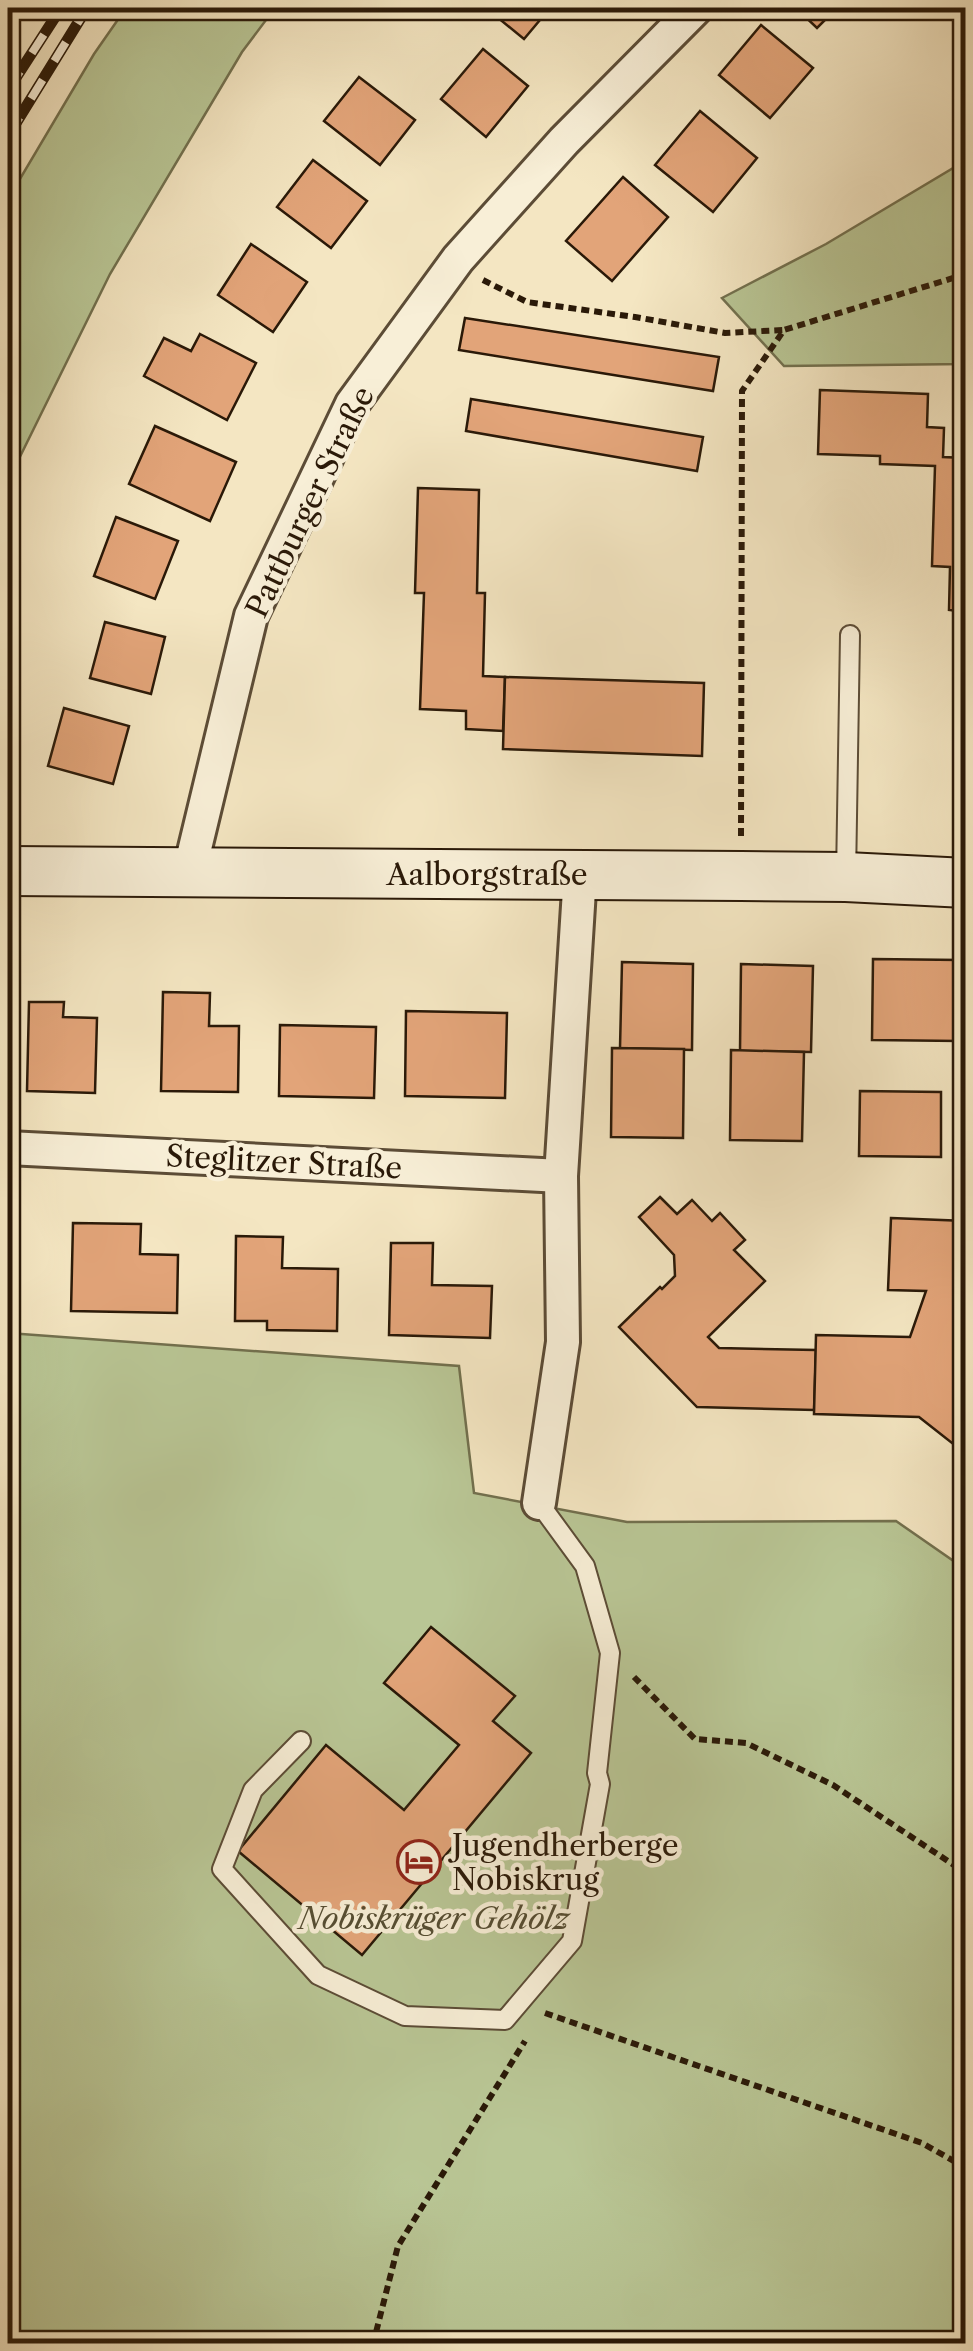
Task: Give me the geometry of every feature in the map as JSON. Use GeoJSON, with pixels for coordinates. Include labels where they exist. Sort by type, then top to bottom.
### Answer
{"type":"FeatureCollection","features":[{"type":"Feature","properties":{"kind":"street","name":"Pattburger Straße"},"geometry":{"type":"LineString","coordinates":[[190,873],[251,616],[352,404],[458,259],[564,141],[696,8]]}},
{"type":"Feature","properties":{"kind":"street","name":"Aalborgstraße"},"geometry":{"type":"LineString","coordinates":[[8,870],[846,877],[966,883]]}},
{"type":"Feature","properties":{"kind":"street"},"geometry":{"type":"LineString","coordinates":[[539,1502],[564,1342],[560,1176],[580,874]]}},
{"type":"Feature","properties":{"kind":"street","name":"Steglitzer Straße"},"geometry":{"type":"LineString","coordinates":[[8,1148],[560,1176]]}},
{"type":"Feature","properties":{"kind":"lane"},"geometry":{"type":"LineString","coordinates":[[846,877],[850,635]]}},
{"type":"Feature","properties":{"kind":"lane"},"geometry":{"type":"LineString","coordinates":[[300,1741],[254,1790],[222,1869],[318,1975],[404,2016],[504,2020],[572,1942],[600,1784],[610,1653],[585,1566],[539,1502]]}},
{"type":"Feature","properties":{"kind":"path"},"geometry":{"type":"LineString","coordinates":[[458,259],[487,282],[527,302],[725,332],[784,330],[966,274]]}},
{"type":"Feature","properties":{"kind":"path"},"geometry":{"type":"LineString","coordinates":[[741,876],[742,391],[784,330]]}},
{"type":"Feature","properties":{"kind":"path"},"geometry":{"type":"LineString","coordinates":[[610,1653],[695,1739],[746,1743],[833,1785],[966,1873]]}},
{"type":"Feature","properties":{"kind":"path"},"geometry":{"type":"LineString","coordinates":[[553,1997],[543,2012],[922,2144],[966,2168]]}},
{"type":"Feature","properties":{"kind":"path"},"geometry":{"type":"LineString","coordinates":[[373,2344],[398,2246],[533,2029]]}},
{"type":"Feature","properties":{"kind":"green space"},"geometry":{"type":"Polygon","coordinates":[[[126,8],[275,8],[242,52],[110,274],[8,481],[8,199],[94,54],[126,8]]]}},
{"type":"Feature","properties":{"kind":"green space"},"geometry":{"type":"Polygon","coordinates":[[[965,161],[965,364],[784,366],[722,298],[826,244],[965,161]]]}},
{"type":"Feature","properties":{"kind":"green space","name":"Nobiskrüger Gehölz"},"geometry":{"type":"Polygon","coordinates":[[[8,1333],[459,1366],[474,1493],[627,1522],[896,1521],[965,1569],[965,2343],[8,2343],[8,1333]]]}},
{"type":"Feature","properties":{"kind":"building"},"geometry":{"type":"Polygon","coordinates":[[[486,8],[550,8],[524,39],[486,8]]]}},
{"type":"Feature","properties":{"kind":"building"},"geometry":{"type":"Polygon","coordinates":[[[796,8],[837,8],[817,28],[796,8]]]}},
{"type":"Feature","properties":{"kind":"building"},"geometry":{"type":"Polygon","coordinates":[[[761,25],[813,68],[770,118],[719,75],[761,25]]]}},
{"type":"Feature","properties":{"kind":"building"},"geometry":{"type":"Polygon","coordinates":[[[483,49],[528,86],[486,137],[441,99],[483,49]]]}},
{"type":"Feature","properties":{"kind":"building"},"geometry":{"type":"Polygon","coordinates":[[[359,77],[415,120],[380,165],[324,121],[359,77]]]}},
{"type":"Feature","properties":{"kind":"building"},"geometry":{"type":"Polygon","coordinates":[[[700,111],[757,158],[713,212],[655,165],[700,111]]]}},
{"type":"Feature","properties":{"kind":"building"},"geometry":{"type":"Polygon","coordinates":[[[313,160],[367,201],[331,248],[277,207],[313,160]]]}},
{"type":"Feature","properties":{"kind":"building"},"geometry":{"type":"Polygon","coordinates":[[[623,177],[668,217],[612,281],[566,241],[623,177]]]}},
{"type":"Feature","properties":{"kind":"building"},"geometry":{"type":"Polygon","coordinates":[[[251,244],[307,282],[273,332],[218,295],[251,244]]]}},
{"type":"Feature","properties":{"kind":"building"},"geometry":{"type":"Polygon","coordinates":[[[465,318],[719,357],[713,391],[459,350],[465,318]]]}},
{"type":"Feature","properties":{"kind":"building"},"geometry":{"type":"Polygon","coordinates":[[[200,334],[256,363],[227,420],[144,376],[164,338],[191,351],[200,334]]]}},
{"type":"Feature","properties":{"kind":"building"},"geometry":{"type":"Polygon","coordinates":[[[820,390],[928,394],[927,427],[944,428],[943,457],[966,458],[966,661],[957,661],[958,611],[949,610],[950,567],[932,566],[935,466],[880,464],[880,456],[818,454],[820,390]]]}},
{"type":"Feature","properties":{"kind":"building"},"geometry":{"type":"Polygon","coordinates":[[[471,399],[703,437],[697,471],[466,431],[471,399]]]}},
{"type":"Feature","properties":{"kind":"building"},"geometry":{"type":"Polygon","coordinates":[[[155,426],[236,462],[210,521],[129,484],[155,426]]]}},
{"type":"Feature","properties":{"kind":"building"},"geometry":{"type":"Polygon","coordinates":[[[418,488],[479,490],[477,593],[485,593],[483,676],[505,677],[503,731],[466,729],[466,711],[420,709],[424,593],[415,593],[418,488]]]}},
{"type":"Feature","properties":{"kind":"building"},"geometry":{"type":"Polygon","coordinates":[[[116,517],[178,541],[155,599],[94,576],[116,517]]]}},
{"type":"Feature","properties":{"kind":"building"},"geometry":{"type":"Polygon","coordinates":[[[105,622],[165,637],[151,694],[90,678],[105,622]]]}},
{"type":"Feature","properties":{"kind":"building"},"geometry":{"type":"Polygon","coordinates":[[[505,677],[704,683],[702,756],[503,749],[505,677]]]}},
{"type":"Feature","properties":{"kind":"building"},"geometry":{"type":"Polygon","coordinates":[[[64,708],[129,726],[113,784],[48,766],[64,708]]]}},
{"type":"Feature","properties":{"kind":"building"},"geometry":{"type":"Polygon","coordinates":[[[873,959],[960,960],[959,1041],[872,1040],[873,959]]]}},
{"type":"Feature","properties":{"kind":"building"},"geometry":{"type":"Polygon","coordinates":[[[622,962],[693,964],[692,1050],[620,1048],[622,962]]]}},
{"type":"Feature","properties":{"kind":"building"},"geometry":{"type":"Polygon","coordinates":[[[741,964],[813,966],[811,1052],[740,1051],[741,964]]]}},
{"type":"Feature","properties":{"kind":"building"},"geometry":{"type":"Polygon","coordinates":[[[163,992],[210,993],[209,1026],[239,1026],[238,1092],[161,1091],[163,992]]]}},
{"type":"Feature","properties":{"kind":"building"},"geometry":{"type":"Polygon","coordinates":[[[29,1002],[64,1002],[63,1017],[97,1018],[95,1093],[27,1091],[29,1002]]]}},
{"type":"Feature","properties":{"kind":"building"},"geometry":{"type":"Polygon","coordinates":[[[406,1011],[507,1013],[505,1098],[405,1096],[406,1011]]]}},
{"type":"Feature","properties":{"kind":"building"},"geometry":{"type":"Polygon","coordinates":[[[280,1025],[376,1027],[374,1098],[279,1096],[280,1025]]]}},
{"type":"Feature","properties":{"kind":"building"},"geometry":{"type":"Polygon","coordinates":[[[612,1048],[684,1049],[683,1138],[611,1137],[612,1048]]]}},
{"type":"Feature","properties":{"kind":"building"},"geometry":{"type":"Polygon","coordinates":[[[731,1050],[804,1052],[802,1141],[730,1140],[731,1050]]]}},
{"type":"Feature","properties":{"kind":"building"},"geometry":{"type":"Polygon","coordinates":[[[860,1091],[941,1092],[941,1157],[859,1156],[860,1091]]]}},
{"type":"Feature","properties":{"kind":"building"},"geometry":{"type":"Polygon","coordinates":[[[660,1197],[677,1214],[692,1200],[712,1221],[720,1213],[745,1240],[734,1250],[765,1281],[708,1337],[719,1348],[816,1350],[814,1410],[697,1407],[619,1327],[675,1276],[674,1255],[639,1217],[660,1197]]]}},
{"type":"Feature","properties":{"kind":"building"},"geometry":{"type":"Polygon","coordinates":[[[891,1218],[966,1221],[966,1454],[919,1417],[814,1414],[816,1335],[910,1337],[926,1291],[888,1290],[891,1218]]]}},
{"type":"Feature","properties":{"kind":"building"},"geometry":{"type":"Polygon","coordinates":[[[73,1223],[141,1224],[140,1254],[178,1255],[177,1313],[71,1311],[73,1223]]]}},
{"type":"Feature","properties":{"kind":"building"},"geometry":{"type":"Polygon","coordinates":[[[236,1236],[283,1237],[282,1268],[338,1269],[337,1331],[267,1330],[267,1321],[235,1321],[236,1236]]]}},
{"type":"Feature","properties":{"kind":"building"},"geometry":{"type":"Polygon","coordinates":[[[391,1243],[433,1243],[432,1285],[492,1286],[490,1338],[389,1335],[391,1243]]]}},
{"type":"Feature","properties":{"kind":"building"},"geometry":{"type":"Polygon","coordinates":[[[431,1627],[515,1696],[493,1721],[531,1753],[362,1955],[238,1851],[326,1745],[404,1810],[459,1745],[384,1683],[431,1627]]]}},
{"type":"Feature","properties":{"kind":"railway"},"geometry":{"type":"LineString","coordinates":[[8,90],[61,8]]}},
{"type":"Feature","properties":{"kind":"railway"},"geometry":{"type":"LineString","coordinates":[[8,136],[87,8]]}},
{"type":"Feature","properties":{"kind":"place","name":"Jugendherberge Nobiskrug"},"geometry":{"type":"Point","coordinates":[419,1862]}}]}
